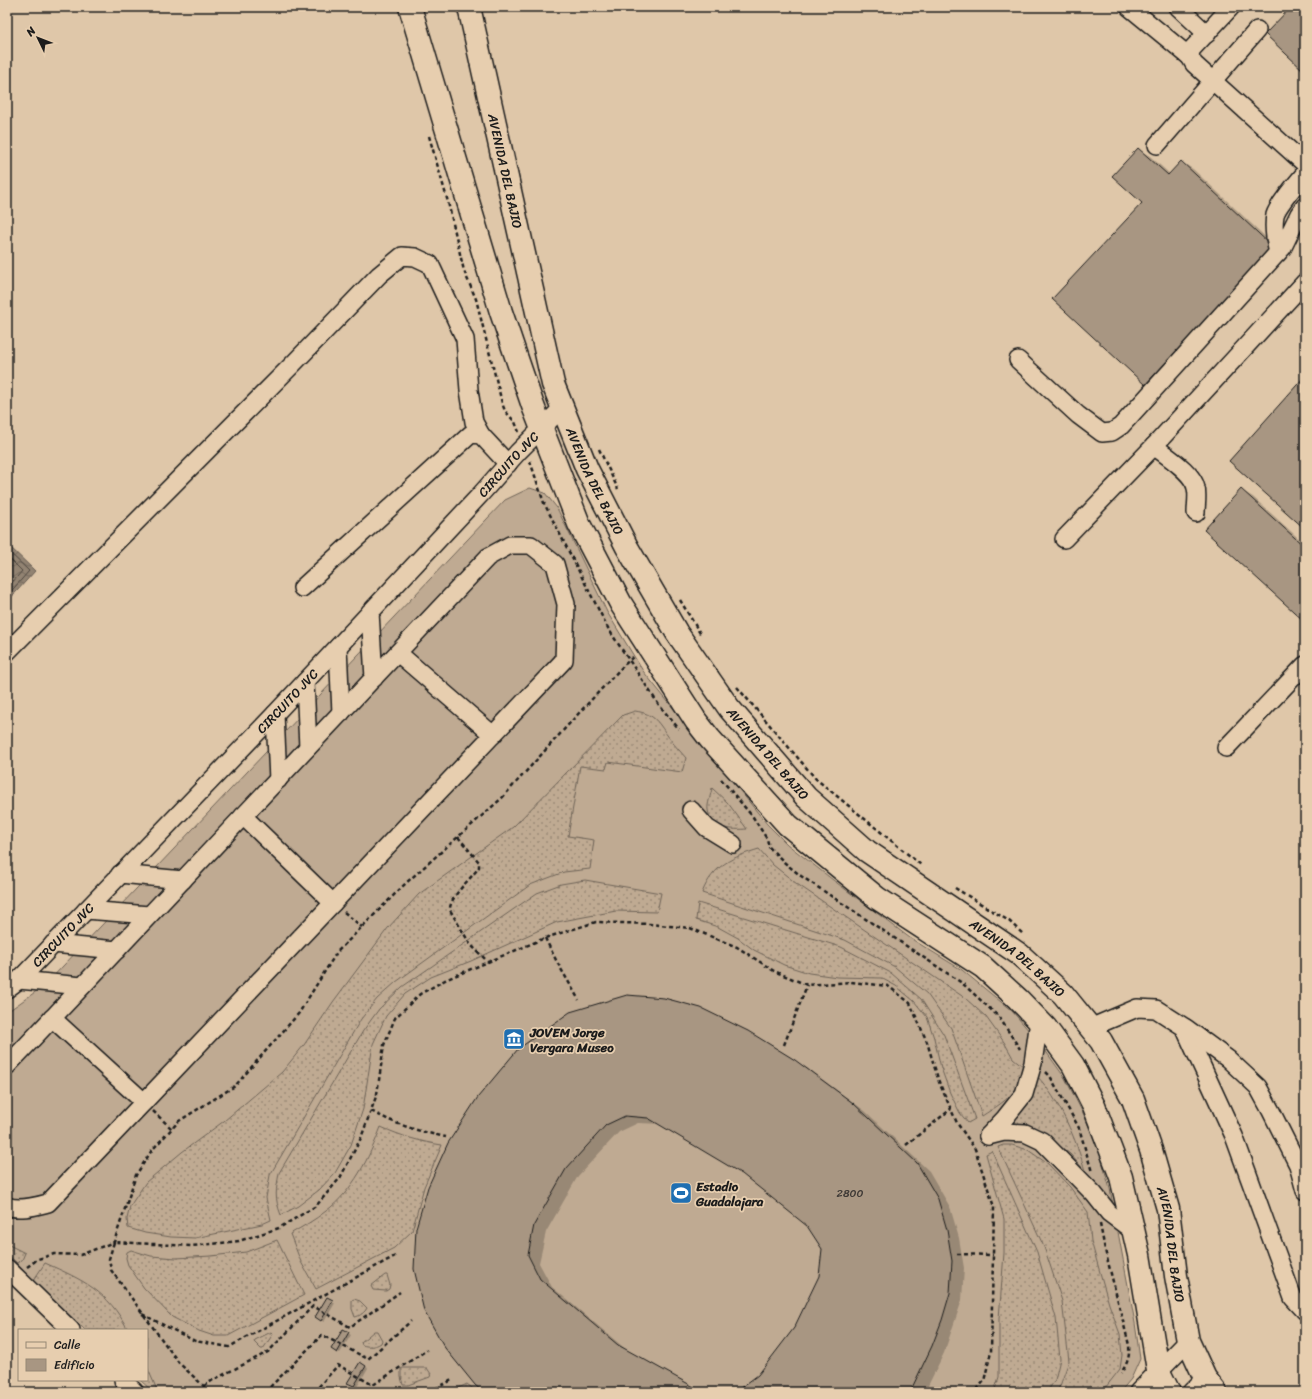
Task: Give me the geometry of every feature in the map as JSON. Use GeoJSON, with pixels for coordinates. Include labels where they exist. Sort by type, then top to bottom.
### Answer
{"type":"FeatureCollection","features":[{"type":"Feature","properties":{"kind":"main road","name":"AVENIDA DEL BAJIO"},"geometry":{"type":"LineString","coordinates":[[410,7],[501,312],[533,406],[579,524],[621,604],[696,721],[710,739],[788,825],[877,898],[983,967],[1018,999],[1046,1028],[1073,1065],[1094,1106],[1121,1177],[1139,1255],[1158,1370],[1169,1392]]}},
{"type":"Feature","properties":{"kind":"main road","name":"AVENIDA DEL BAJIO"},"geometry":{"type":"LineString","coordinates":[[469,7],[551,376],[562,408],[587,469],[627,547],[677,633],[734,714],[806,797],[861,847],[1019,954],[1063,994],[1101,1040],[1133,1099],[1151,1150],[1168,1209],[1176,1276],[1188,1341],[1204,1387]]}},
{"type":"Feature","properties":{"kind":"lane"},"geometry":{"type":"LineString","coordinates":[[1129,7],[1190,57],[1194,64],[1213,82],[1305,164]]}},
{"type":"Feature","properties":{"kind":"lane"},"geometry":{"type":"LineString","coordinates":[[1178,7],[1207,34]]}},
{"type":"Feature","properties":{"kind":"lane"},"geometry":{"type":"LineString","coordinates":[[1190,57],[1192,50],[1207,34],[1226,9]]}},
{"type":"Feature","properties":{"kind":"lane"},"geometry":{"type":"LineString","coordinates":[[1157,145],[1257,30]]}},
{"type":"Feature","properties":{"kind":"lane"},"geometry":{"type":"LineString","coordinates":[[1278,252],[1275,240],[1276,214],[1305,173]]}},
{"type":"Feature","properties":{"kind":"lane"},"geometry":{"type":"LineString","coordinates":[[1018,360],[1078,415],[1102,433],[1112,432],[1127,420],[1283,247],[1296,220],[1305,206]]}},
{"type":"Feature","properties":{"kind":"lane"},"geometry":{"type":"LineString","coordinates":[[1279,208],[1296,220]]}},
{"type":"Feature","properties":{"kind":"lane"},"geometry":{"type":"LineString","coordinates":[[7,652],[294,363],[379,275],[402,256],[414,257],[430,264],[464,339],[474,422],[481,435],[508,464]]}},
{"type":"Feature","properties":{"kind":"lane"},"geometry":{"type":"LineString","coordinates":[[1064,539],[1154,446],[1304,284]]}},
{"type":"Feature","properties":{"kind":"lane","name":"CIRCUITO JVC"},"geometry":{"type":"LineString","coordinates":[[13,984],[275,714],[562,408]]}},
{"type":"Feature","properties":{"kind":"lane"},"geometry":{"type":"LineString","coordinates":[[302,588],[471,434],[481,435]]}},
{"type":"Feature","properties":{"kind":"lane"},"geometry":{"type":"LineString","coordinates":[[1154,446],[1178,464],[1194,480],[1197,488],[1196,513]]}},
{"type":"Feature","properties":{"kind":"lane"},"geometry":{"type":"LineString","coordinates":[[7,1066],[488,557],[510,544],[531,545],[555,564],[566,604],[564,660],[48,1203],[26,1208],[10,1208],[7,1206]]}},
{"type":"Feature","properties":{"kind":"lane"},"geometry":{"type":"LineString","coordinates":[[370,612],[374,678]]}},
{"type":"Feature","properties":{"kind":"lane"},"geometry":{"type":"LineString","coordinates":[[338,647],[341,713]]}},
{"type":"Feature","properties":{"kind":"lane"},"geometry":{"type":"LineString","coordinates":[[398,653],[493,735]]}},
{"type":"Feature","properties":{"kind":"lane"},"geometry":{"type":"LineString","coordinates":[[1226,748],[1305,665]]}},
{"type":"Feature","properties":{"kind":"lane"},"geometry":{"type":"LineString","coordinates":[[305,682],[308,747]]}},
{"type":"Feature","properties":{"kind":"lane"},"geometry":{"type":"LineString","coordinates":[[275,714],[278,780]]}},
{"type":"Feature","properties":{"kind":"lane"},"geometry":{"type":"LineString","coordinates":[[691,810],[707,828],[733,844]]}},
{"type":"Feature","properties":{"kind":"lane"},"geometry":{"type":"LineString","coordinates":[[243,816],[333,903]]}},
{"type":"Feature","properties":{"kind":"lane"},"geometry":{"type":"LineString","coordinates":[[120,874],[183,880]]}},
{"type":"Feature","properties":{"kind":"lane"},"geometry":{"type":"LineString","coordinates":[[86,910],[149,916]]}},
{"type":"Feature","properties":{"kind":"lane"},"geometry":{"type":"LineString","coordinates":[[53,944],[117,950]]}},
{"type":"Feature","properties":{"kind":"lane"},"geometry":{"type":"LineString","coordinates":[[13,984],[82,986]]}},
{"type":"Feature","properties":{"kind":"lane"},"geometry":{"type":"LineString","coordinates":[[1090,1028],[1137,1008],[1156,1009],[1228,1059],[1258,1088],[1298,1165],[1305,1191]]}},
{"type":"Feature","properties":{"kind":"lane"},"geometry":{"type":"LineString","coordinates":[[52,1018],[144,1102]]}},
{"type":"Feature","properties":{"kind":"lane"},"geometry":{"type":"LineString","coordinates":[[1039,1021],[1033,1060],[1024,1094],[988,1136],[1004,1132],[1025,1133],[1042,1141],[1094,1194],[1109,1213],[1133,1231]]}},
{"type":"Feature","properties":{"kind":"lane"},"geometry":{"type":"LineString","coordinates":[[1184,1027],[1234,1136],[1293,1298],[1305,1311]]}},
{"type":"Feature","properties":{"kind":"lane"},"geometry":{"type":"LineString","coordinates":[[10,1276],[71,1329]]}},
{"type":"Feature","properties":{"kind":"lane"},"geometry":{"type":"LineString","coordinates":[[1138,1392],[1188,1341]]}},
{"type":"Feature","properties":{"kind":"lane"},"geometry":{"type":"LineString","coordinates":[[124,1381],[136,1392]]}},
{"type":"Feature","properties":{"kind":"path"},"geometry":{"type":"LineString","coordinates":[[428,134],[448,202],[464,271],[476,299],[502,403],[505,411],[515,422]]}},
{"type":"Feature","properties":{"kind":"path"},"geometry":{"type":"LineString","coordinates":[[597,445],[621,494]]}},
{"type":"Feature","properties":{"kind":"path"},"geometry":{"type":"LineString","coordinates":[[544,502],[608,630],[659,705],[679,729]]}},
{"type":"Feature","properties":{"kind":"path"},"geometry":{"type":"LineString","coordinates":[[678,597],[702,637]]}},
{"type":"Feature","properties":{"kind":"path"},"geometry":{"type":"LineString","coordinates":[[210,1392],[179,1363],[111,1270],[109,1259],[136,1175],[152,1150],[179,1121],[235,1086],[299,1013],[338,952],[406,883],[502,798],[628,660],[648,644]]}},
{"type":"Feature","properties":{"kind":"path"},"geometry":{"type":"LineString","coordinates":[[734,683],[816,779],[925,869]]}},
{"type":"Feature","properties":{"kind":"path"},"geometry":{"type":"LineString","coordinates":[[719,777],[753,817],[767,839],[769,847],[785,863],[813,885],[962,983],[999,1017],[1025,1057],[1033,1060],[1050,1076],[1079,1128],[1092,1168],[1094,1194]]}},
{"type":"Feature","properties":{"kind":"path"},"geometry":{"type":"LineString","coordinates":[[458,837],[479,862],[479,867],[454,898],[450,904],[450,910],[470,944],[488,962]]}},
{"type":"Feature","properties":{"kind":"path"},"geometry":{"type":"LineString","coordinates":[[950,885],[1009,921],[1026,937]]}},
{"type":"Feature","properties":{"kind":"path"},"geometry":{"type":"LineString","coordinates":[[333,903],[362,927]]}},
{"type":"Feature","properties":{"kind":"path"},"geometry":{"type":"LineString","coordinates":[[10,1276],[38,1259],[54,1254],[80,1255],[114,1242],[192,1246],[239,1241],[279,1228],[316,1206],[340,1178],[361,1138],[377,1094],[384,1044],[395,1018],[420,994],[445,980],[546,938],[596,922],[649,924],[690,928],[737,947],[774,971],[807,984],[851,982],[888,986],[910,1003],[927,1042],[939,1082],[951,1109],[957,1122],[975,1149],[994,1207],[991,1352],[984,1381],[975,1392]]}},
{"type":"Feature","properties":{"kind":"path"},"geometry":{"type":"LineString","coordinates":[[546,938],[557,962],[579,1000]]}},
{"type":"Feature","properties":{"kind":"path"},"geometry":{"type":"LineString","coordinates":[[784,1045],[807,984]]}},
{"type":"Feature","properties":{"kind":"path"},"geometry":{"type":"LineString","coordinates":[[144,1102],[172,1129]]}},
{"type":"Feature","properties":{"kind":"path"},"geometry":{"type":"LineString","coordinates":[[906,1145],[951,1109]]}},
{"type":"Feature","properties":{"kind":"path"},"geometry":{"type":"LineString","coordinates":[[371,1111],[391,1122],[418,1131],[446,1137]]}},
{"type":"Feature","properties":{"kind":"path"},"geometry":{"type":"LineString","coordinates":[[1099,1222],[1104,1250],[1129,1345],[1130,1352],[1128,1363],[1121,1373]]}},
{"type":"Feature","properties":{"kind":"path"},"geometry":{"type":"LineString","coordinates":[[957,1254],[993,1255]]}},
{"type":"Feature","properties":{"kind":"path"},"geometry":{"type":"LineString","coordinates":[[142,1314],[195,1341],[229,1347],[395,1256]]}},
{"type":"Feature","properties":{"kind":"path"},"geometry":{"type":"LineString","coordinates":[[204,1386],[268,1352],[313,1306],[350,1327],[400,1292]]}},
{"type":"Feature","properties":{"kind":"path"},"geometry":{"type":"LineString","coordinates":[[265,1392],[322,1335],[368,1359],[411,1321]]}},
{"type":"Feature","properties":{"kind":"path"},"geometry":{"type":"LineString","coordinates":[[314,1392],[338,1365],[373,1385],[427,1350]]}},
{"type":"Feature","properties":{"kind":"path"},"geometry":{"type":"LineString","coordinates":[[429,1392],[452,1380]]}},
{"type":"Feature","properties":{"kind":"shaded area"},"geometry":{"type":"Polygon","coordinates":[[[530,488],[545,493],[557,508],[607,612],[643,671],[767,824],[787,844],[833,880],[910,938],[962,970],[1012,1011],[1042,1046],[1065,1078],[1084,1115],[1099,1151],[1110,1189],[1135,1323],[1140,1359],[1131,1379],[1120,1392],[154,1392],[148,1381],[148,1329],[85,1329],[33,1281],[7,1253],[7,1012],[45,985],[505,500],[530,488]]]}},
{"type":"Feature","properties":{"kind":"shaded area"},"geometry":{"type":"Polygon","coordinates":[[[635,711],[648,714],[656,720],[686,758],[682,772],[608,762],[606,769],[580,766],[568,836],[594,840],[590,869],[564,872],[530,885],[396,982],[377,999],[361,1019],[270,1175],[266,1198],[271,1220],[262,1224],[195,1238],[171,1237],[145,1233],[128,1228],[127,1219],[130,1206],[146,1182],[182,1152],[224,1121],[282,1072],[304,1045],[333,1002],[388,928],[419,894],[513,827],[623,715],[635,711]]]}},
{"type":"Feature","properties":{"kind":"shaded area"},"geometry":{"type":"Polygon","coordinates":[[[712,788],[728,803],[747,829],[729,829],[713,822],[708,810],[712,788]]]}},
{"type":"Feature","properties":{"kind":"shaded area"},"geometry":{"type":"Polygon","coordinates":[[[759,849],[773,865],[797,884],[965,998],[986,1017],[1004,1042],[1013,1058],[1023,1066],[1021,1077],[1014,1092],[982,1116],[951,1028],[927,994],[895,967],[845,940],[702,893],[712,875],[718,869],[732,859],[759,849]]]}},
{"type":"Feature","properties":{"kind":"shaded area"},"geometry":{"type":"Polygon","coordinates":[[[585,880],[661,893],[657,912],[616,911],[557,922],[471,961],[431,977],[405,994],[386,1016],[373,1044],[363,1109],[351,1145],[335,1173],[319,1190],[298,1206],[281,1215],[276,1194],[279,1173],[363,1031],[379,1009],[402,987],[537,893],[561,884],[585,880]]]}},
{"type":"Feature","properties":{"kind":"shaded area"},"geometry":{"type":"Polygon","coordinates":[[[698,903],[841,947],[891,973],[921,999],[944,1035],[975,1119],[968,1123],[960,1113],[950,1093],[941,1068],[927,1017],[914,1001],[896,986],[881,978],[837,977],[809,973],[784,965],[754,950],[738,938],[718,927],[696,920],[698,903]]]}},
{"type":"Feature","properties":{"kind":"shaded area"},"geometry":{"type":"Polygon","coordinates":[[[1037,1076],[1053,1096],[1060,1108],[1072,1134],[1085,1171],[1070,1154],[1051,1139],[1012,1125],[1010,1122],[1037,1076]]]}},
{"type":"Feature","properties":{"kind":"shaded area"},"geometry":{"type":"Polygon","coordinates":[[[381,1127],[411,1138],[442,1145],[424,1187],[412,1231],[394,1248],[316,1289],[301,1262],[290,1234],[322,1214],[336,1203],[344,1194],[359,1173],[381,1127]]]}},
{"type":"Feature","properties":{"kind":"shaded area"},"geometry":{"type":"Polygon","coordinates":[[[1003,1145],[1012,1145],[1028,1150],[1048,1164],[1070,1187],[1088,1212],[1091,1241],[1109,1304],[1120,1334],[1122,1355],[1120,1369],[1102,1392],[1056,1392],[1060,1386],[1069,1361],[1062,1301],[1044,1247],[998,1147],[1003,1145]]]}},
{"type":"Feature","properties":{"kind":"shaded area"},"geometry":{"type":"Polygon","coordinates":[[[992,1151],[1037,1252],[1056,1318],[1060,1359],[1055,1380],[1047,1392],[994,1392],[999,1377],[999,1319],[1004,1253],[1004,1219],[986,1154],[992,1151]]]}},
{"type":"Feature","properties":{"kind":"shaded area"},"geometry":{"type":"Polygon","coordinates":[[[277,1240],[304,1295],[228,1336],[214,1336],[199,1331],[172,1317],[144,1288],[128,1265],[126,1258],[127,1252],[131,1250],[151,1256],[176,1258],[246,1252],[277,1240]]]}},
{"type":"Feature","properties":{"kind":"shaded area"},"geometry":{"type":"Polygon","coordinates":[[[7,1244],[25,1253],[22,1260],[17,1263],[7,1254],[7,1244]]]}},
{"type":"Feature","properties":{"kind":"shaded area"},"geometry":{"type":"Polygon","coordinates":[[[45,1263],[83,1281],[112,1305],[127,1329],[84,1329],[33,1281],[45,1263]]]}},
{"type":"Feature","properties":{"kind":"shaded area"},"geometry":{"type":"Polygon","coordinates":[[[387,1275],[390,1285],[389,1289],[386,1291],[373,1290],[371,1286],[387,1275]]]}},
{"type":"Feature","properties":{"kind":"shaded area"},"geometry":{"type":"Polygon","coordinates":[[[354,1299],[360,1301],[367,1308],[362,1314],[355,1317],[352,1309],[352,1300],[354,1299]]]}},
{"type":"Feature","properties":{"kind":"shaded area"},"geometry":{"type":"Polygon","coordinates":[[[374,1331],[377,1331],[382,1340],[381,1343],[372,1346],[362,1345],[361,1342],[374,1331]]]}},
{"type":"Feature","properties":{"kind":"shaded area"},"geometry":{"type":"Polygon","coordinates":[[[271,1332],[273,1334],[263,1349],[261,1349],[254,1342],[255,1340],[271,1332]]]}},
{"type":"Feature","properties":{"kind":"shaded area"},"geometry":{"type":"Polygon","coordinates":[[[427,1368],[431,1374],[430,1377],[408,1385],[403,1385],[401,1369],[427,1368]]]}},
{"type":"Feature","properties":{"kind":"shaded area"},"geometry":{"type":"Polygon","coordinates":[[[148,1369],[158,1392],[153,1392],[141,1381],[148,1381],[148,1369]]]}},
{"type":"Feature","properties":{"kind":"shaded area"},"geometry":{"type":"Polygon","coordinates":[[[467,1384],[477,1392],[450,1392],[467,1384]]]}},
{"type":"Feature","properties":{"kind":"water"},"geometry":{"type":"Polygon","coordinates":[[[7,544],[35,571],[7,602],[7,544]]]}},
{"type":"Feature","properties":{"kind":"building"},"geometry":{"type":"Polygon","coordinates":[[[1291,7],[1305,7],[1305,72],[1265,34],[1291,7]]]}},
{"type":"Feature","properties":{"kind":"building"},"geometry":{"type":"Polygon","coordinates":[[[1138,148],[1168,175],[1181,161],[1273,247],[1145,385],[1052,299],[1142,203],[1112,176],[1138,148]]]}},
{"type":"Feature","properties":{"kind":"building"},"geometry":{"type":"Polygon","coordinates":[[[1305,376],[1305,529],[1229,461],[1305,376]]]}},
{"type":"Feature","properties":{"kind":"building"},"geometry":{"type":"Polygon","coordinates":[[[1241,489],[1305,547],[1305,622],[1204,530],[1241,489]]]}},
{"type":"Feature","properties":{"kind":"building","name":"Estadio Guadalajara"},"geometry":{"type":"Polygon","coordinates":[[[627,995],[664,998],[701,1008],[748,1031],[795,1060],[853,1103],[917,1163],[938,1199],[947,1230],[952,1261],[950,1293],[942,1320],[932,1346],[910,1392],[735,1392],[758,1375],[794,1328],[819,1276],[822,1249],[807,1226],[742,1174],[648,1118],[625,1116],[606,1125],[566,1169],[534,1225],[528,1255],[540,1279],[618,1345],[703,1392],[483,1392],[475,1385],[445,1348],[424,1311],[414,1269],[416,1228],[428,1187],[448,1143],[478,1097],[518,1049],[570,1012],[627,995]]]}},
{"type":"Feature","properties":{"kind":"building"},"geometry":{"type":"Polygon","coordinates":[[[327,1297],[333,1300],[321,1321],[315,1317],[327,1297]]]}},
{"type":"Feature","properties":{"kind":"building"},"geometry":{"type":"Polygon","coordinates":[[[343,1329],[349,1332],[337,1353],[331,1349],[343,1329]]]}},
{"type":"Feature","properties":{"kind":"building"},"geometry":{"type":"Polygon","coordinates":[[[360,1362],[366,1366],[354,1386],[347,1383],[360,1362]]]}},
{"type":"Feature","properties":{"kind":"place","name":"JOVEM Jorge Vergara Museo"},"geometry":{"type":"Point","coordinates":[514,1039]}},
{"type":"Feature","properties":{"kind":"place","name":"Estadio Guadalajara"},"geometry":{"type":"Point","coordinates":[681,1193]}}]}
